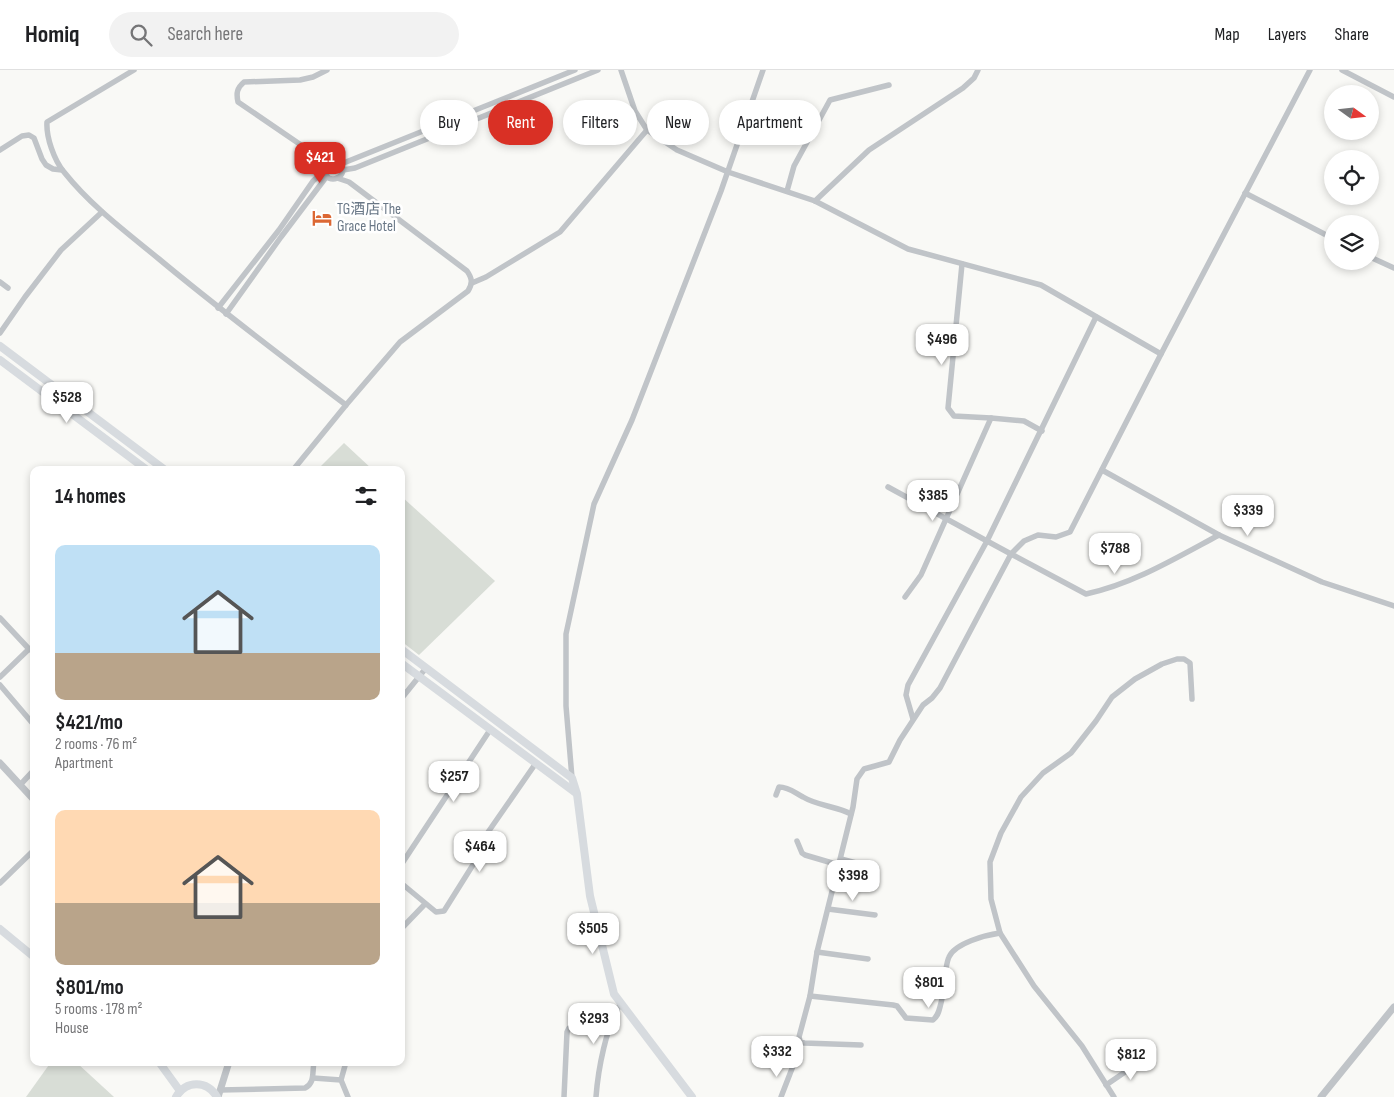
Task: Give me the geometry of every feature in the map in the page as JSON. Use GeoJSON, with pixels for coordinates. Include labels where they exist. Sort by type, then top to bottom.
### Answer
{"type":"FeatureCollection","features":[{"type":"Feature","properties":{"kind":"main road"},"geometry":{"type":"LineString","coordinates":[[0,346],[159,466]]}},
{"type":"Feature","properties":{"kind":"main road"},"geometry":{"type":"LineString","coordinates":[[0,360],[141,466]]}},
{"type":"Feature","properties":{"kind":"main road"},"geometry":{"type":"LineString","coordinates":[[53,400],[61,392]]}},
{"type":"Feature","properties":{"kind":"main road"},"geometry":{"type":"LineString","coordinates":[[97,433],[105,425]]}},
{"type":"Feature","properties":{"kind":"main road"},"geometry":{"type":"LineString","coordinates":[[405,652],[572,778],[577,794],[590,896],[614,994],[692,1097]]}},
{"type":"Feature","properties":{"kind":"main road"},"geometry":{"type":"LineString","coordinates":[[405,666],[577,794]]}},
{"type":"Feature","properties":{"kind":"main road"},"geometry":{"type":"LineString","coordinates":[[0,929],[30,954]]}},
{"type":"Feature","properties":{"kind":"main road"},"geometry":{"type":"LineString","coordinates":[[161,1066],[178,1094],[190,1084],[199,1084],[208,1087],[218,1095]]}},
{"type":"Feature","properties":{"kind":"street"},"geometry":{"type":"LineString","coordinates":[[134,70],[47,122],[46,132],[62,170],[102,212],[218,308],[346,405]]}},
{"type":"Feature","properties":{"kind":"street"},"geometry":{"type":"LineString","coordinates":[[327,70],[313,77],[300,80],[244,82],[238,87],[238,102],[320,158],[334,159],[342,168],[349,182]]}},
{"type":"Feature","properties":{"kind":"street"},"geometry":{"type":"LineString","coordinates":[[478,109],[574,70]]}},
{"type":"Feature","properties":{"kind":"street"},"geometry":{"type":"LineString","coordinates":[[478,118],[598,70]]}},
{"type":"Feature","properties":{"kind":"street"},"geometry":{"type":"LineString","coordinates":[[472,283],[486,277],[560,232],[647,130],[635,111],[622,70],[616,70]]}},
{"type":"Feature","properties":{"kind":"street"},"geometry":{"type":"LineString","coordinates":[[572,778],[566,706],[566,634],[594,504],[632,420],[728,172],[763,70]]}},
{"type":"Feature","properties":{"kind":"street"},"geometry":{"type":"LineString","coordinates":[[815,201],[869,150],[962,88],[974,78],[978,70]]}},
{"type":"Feature","properties":{"kind":"street"},"geometry":{"type":"LineString","coordinates":[[861,1045],[804,1043],[800,1041],[799,1037],[810,996],[817,952],[852,814],[857,779],[864,768],[889,762],[913,719],[923,705],[940,688],[1011,554],[1024,540],[1038,535],[1056,537],[1070,532],[1310,70]]}},
{"type":"Feature","properties":{"kind":"street"},"geometry":{"type":"LineString","coordinates":[[1342,70],[1394,97]]}},
{"type":"Feature","properties":{"kind":"street"},"geometry":{"type":"LineString","coordinates":[[538,85],[541,93]]}},
{"type":"Feature","properties":{"kind":"street"},"geometry":{"type":"LineString","coordinates":[[787,191],[794,166],[830,100],[889,85]]}},
{"type":"Feature","properties":{"kind":"street"},"geometry":{"type":"LineString","coordinates":[[337,178],[342,168],[420,133]]}},
{"type":"Feature","properties":{"kind":"street"},"geometry":{"type":"LineString","coordinates":[[0,150],[22,136],[29,135],[34,138],[46,165],[52,169],[62,170]]}},
{"type":"Feature","properties":{"kind":"street"},"geometry":{"type":"LineString","coordinates":[[342,168],[355,168],[420,142]]}},
{"type":"Feature","properties":{"kind":"street"},"geometry":{"type":"LineString","coordinates":[[392,144],[395,152]]}},
{"type":"Feature","properties":{"kind":"street"},"geometry":{"type":"LineString","coordinates":[[670,145],[728,172],[815,201],[908,249],[1041,285],[1161,354]]}},
{"type":"Feature","properties":{"kind":"street"},"geometry":{"type":"LineString","coordinates":[[296,466],[400,342],[468,290],[472,283],[472,278],[467,272],[349,182],[332,178],[325,171],[320,158]]}},
{"type":"Feature","properties":{"kind":"street"},"geometry":{"type":"LineString","coordinates":[[226,314],[281,237],[325,171],[329,160]]}},
{"type":"Feature","properties":{"kind":"street"},"geometry":{"type":"LineString","coordinates":[[218,308],[313,182],[325,171]]}},
{"type":"Feature","properties":{"kind":"street"},"geometry":{"type":"LineString","coordinates":[[1245,193],[1324,234]]}},
{"type":"Feature","properties":{"kind":"street"},"geometry":{"type":"LineString","coordinates":[[0,333],[61,250],[102,212]]}},
{"type":"Feature","properties":{"kind":"street"},"geometry":{"type":"LineString","coordinates":[[1379,261],[1394,268]]}},
{"type":"Feature","properties":{"kind":"street"},"geometry":{"type":"LineString","coordinates":[[962,264],[948,408],[954,416],[1024,422],[1042,431]]}},
{"type":"Feature","properties":{"kind":"street"},"geometry":{"type":"LineString","coordinates":[[0,282],[8,288]]}},
{"type":"Feature","properties":{"kind":"street"},"geometry":{"type":"LineString","coordinates":[[913,719],[906,695],[908,685],[987,541],[1096,317]]}},
{"type":"Feature","properties":{"kind":"street"},"geometry":{"type":"LineString","coordinates":[[905,597],[921,575],[991,418]]}},
{"type":"Feature","properties":{"kind":"street"},"geometry":{"type":"LineString","coordinates":[[147,466],[151,460]]}},
{"type":"Feature","properties":{"kind":"street"},"geometry":{"type":"LineString","coordinates":[[1102,470],[1219,536],[1322,582],[1394,606]]}},
{"type":"Feature","properties":{"kind":"street"},"geometry":{"type":"LineString","coordinates":[[888,487],[1086,594],[1107,590],[1155,569],[1219,536]]}},
{"type":"Feature","properties":{"kind":"street"},"geometry":{"type":"LineString","coordinates":[[0,618],[30,649]]}},
{"type":"Feature","properties":{"kind":"street"},"geometry":{"type":"LineString","coordinates":[[0,677],[30,651]]}},
{"type":"Feature","properties":{"kind":"street"},"geometry":{"type":"LineString","coordinates":[[1114,1097],[1082,1046],[1034,986],[1000,933],[991,899],[990,862],[1001,833],[1026,790],[1043,773],[1071,753],[1112,697],[1141,675],[1162,664],[1176,659],[1184,659],[1190,662],[1192,699]]}},
{"type":"Feature","properties":{"kind":"street"},"geometry":{"type":"LineString","coordinates":[[405,694],[426,668]]}},
{"type":"Feature","properties":{"kind":"street"},"geometry":{"type":"LineString","coordinates":[[0,685],[30,720]]}},
{"type":"Feature","properties":{"kind":"street"},"geometry":{"type":"LineString","coordinates":[[405,858],[490,730]]}},
{"type":"Feature","properties":{"kind":"street"},"geometry":{"type":"LineString","coordinates":[[0,763],[30,796]]}},
{"type":"Feature","properties":{"kind":"street"},"geometry":{"type":"LineString","coordinates":[[405,886],[436,912],[444,911],[476,860],[484,838],[536,763]]}},
{"type":"Feature","properties":{"kind":"street"},"geometry":{"type":"LineString","coordinates":[[20,786],[30,775]]}},
{"type":"Feature","properties":{"kind":"street"},"geometry":{"type":"LineString","coordinates":[[776,794],[778,787],[791,789],[804,798],[843,809],[852,814]]}},
{"type":"Feature","properties":{"kind":"street"},"geometry":{"type":"LineString","coordinates":[[798,841],[802,853],[805,855],[871,867]]}},
{"type":"Feature","properties":{"kind":"street"},"geometry":{"type":"LineString","coordinates":[[0,883],[30,854]]}},
{"type":"Feature","properties":{"kind":"street"},"geometry":{"type":"LineString","coordinates":[[405,925],[425,904]]}},
{"type":"Feature","properties":{"kind":"street"},"geometry":{"type":"LineString","coordinates":[[828,908],[875,915]]}},
{"type":"Feature","properties":{"kind":"street"},"geometry":{"type":"LineString","coordinates":[[810,996],[893,1005],[897,1006],[906,1018],[933,1020],[938,1016],[948,958],[954,950],[982,936],[1000,933]]}},
{"type":"Feature","properties":{"kind":"street"},"geometry":{"type":"LineString","coordinates":[[817,952],[868,959]]}},
{"type":"Feature","properties":{"kind":"street"},"geometry":{"type":"LineString","coordinates":[[596,1097],[608,1030],[613,1014],[621,1003]]}},
{"type":"Feature","properties":{"kind":"street"},"geometry":{"type":"LineString","coordinates":[[1321,1097],[1394,1008]]}},
{"type":"Feature","properties":{"kind":"street"},"geometry":{"type":"LineString","coordinates":[[564,1097],[567,1032],[569,1028],[577,1026],[608,1030]]}},
{"type":"Feature","properties":{"kind":"street"},"geometry":{"type":"LineString","coordinates":[[1106,1085],[1144,1059]]}},
{"type":"Feature","properties":{"kind":"street"},"geometry":{"type":"LineString","coordinates":[[228,1066],[218,1095],[298,1090],[310,1086],[314,1066]]}},
{"type":"Feature","properties":{"kind":"street"},"geometry":{"type":"LineString","coordinates":[[345,1066],[341,1080],[348,1097]]}},
{"type":"Feature","properties":{"kind":"street"},"geometry":{"type":"LineString","coordinates":[[782,1097],[792,1066]]}},
{"type":"Feature","properties":{"kind":"street"},"geometry":{"type":"LineString","coordinates":[[313,1078],[341,1080]]}},
{"type":"Feature","properties":{"kind":"shaded area"},"geometry":{"type":"Polygon","coordinates":[[[344,443],[369,466],[321,466],[344,443]]]}},
{"type":"Feature","properties":{"kind":"shaded area"},"geometry":{"type":"Polygon","coordinates":[[[405,500],[495,581],[419,655],[405,644],[405,500]]]}},
{"type":"Feature","properties":{"kind":"shaded area"},"geometry":{"type":"Polygon","coordinates":[[[48,1066],[80,1066],[114,1097],[26,1097],[48,1066]]]}},
{"type":"Feature","properties":{"kind":"place","name":"TG酒店 The Grace Hotel"},"geometry":{"type":"Point","coordinates":[322,218]}}]}
